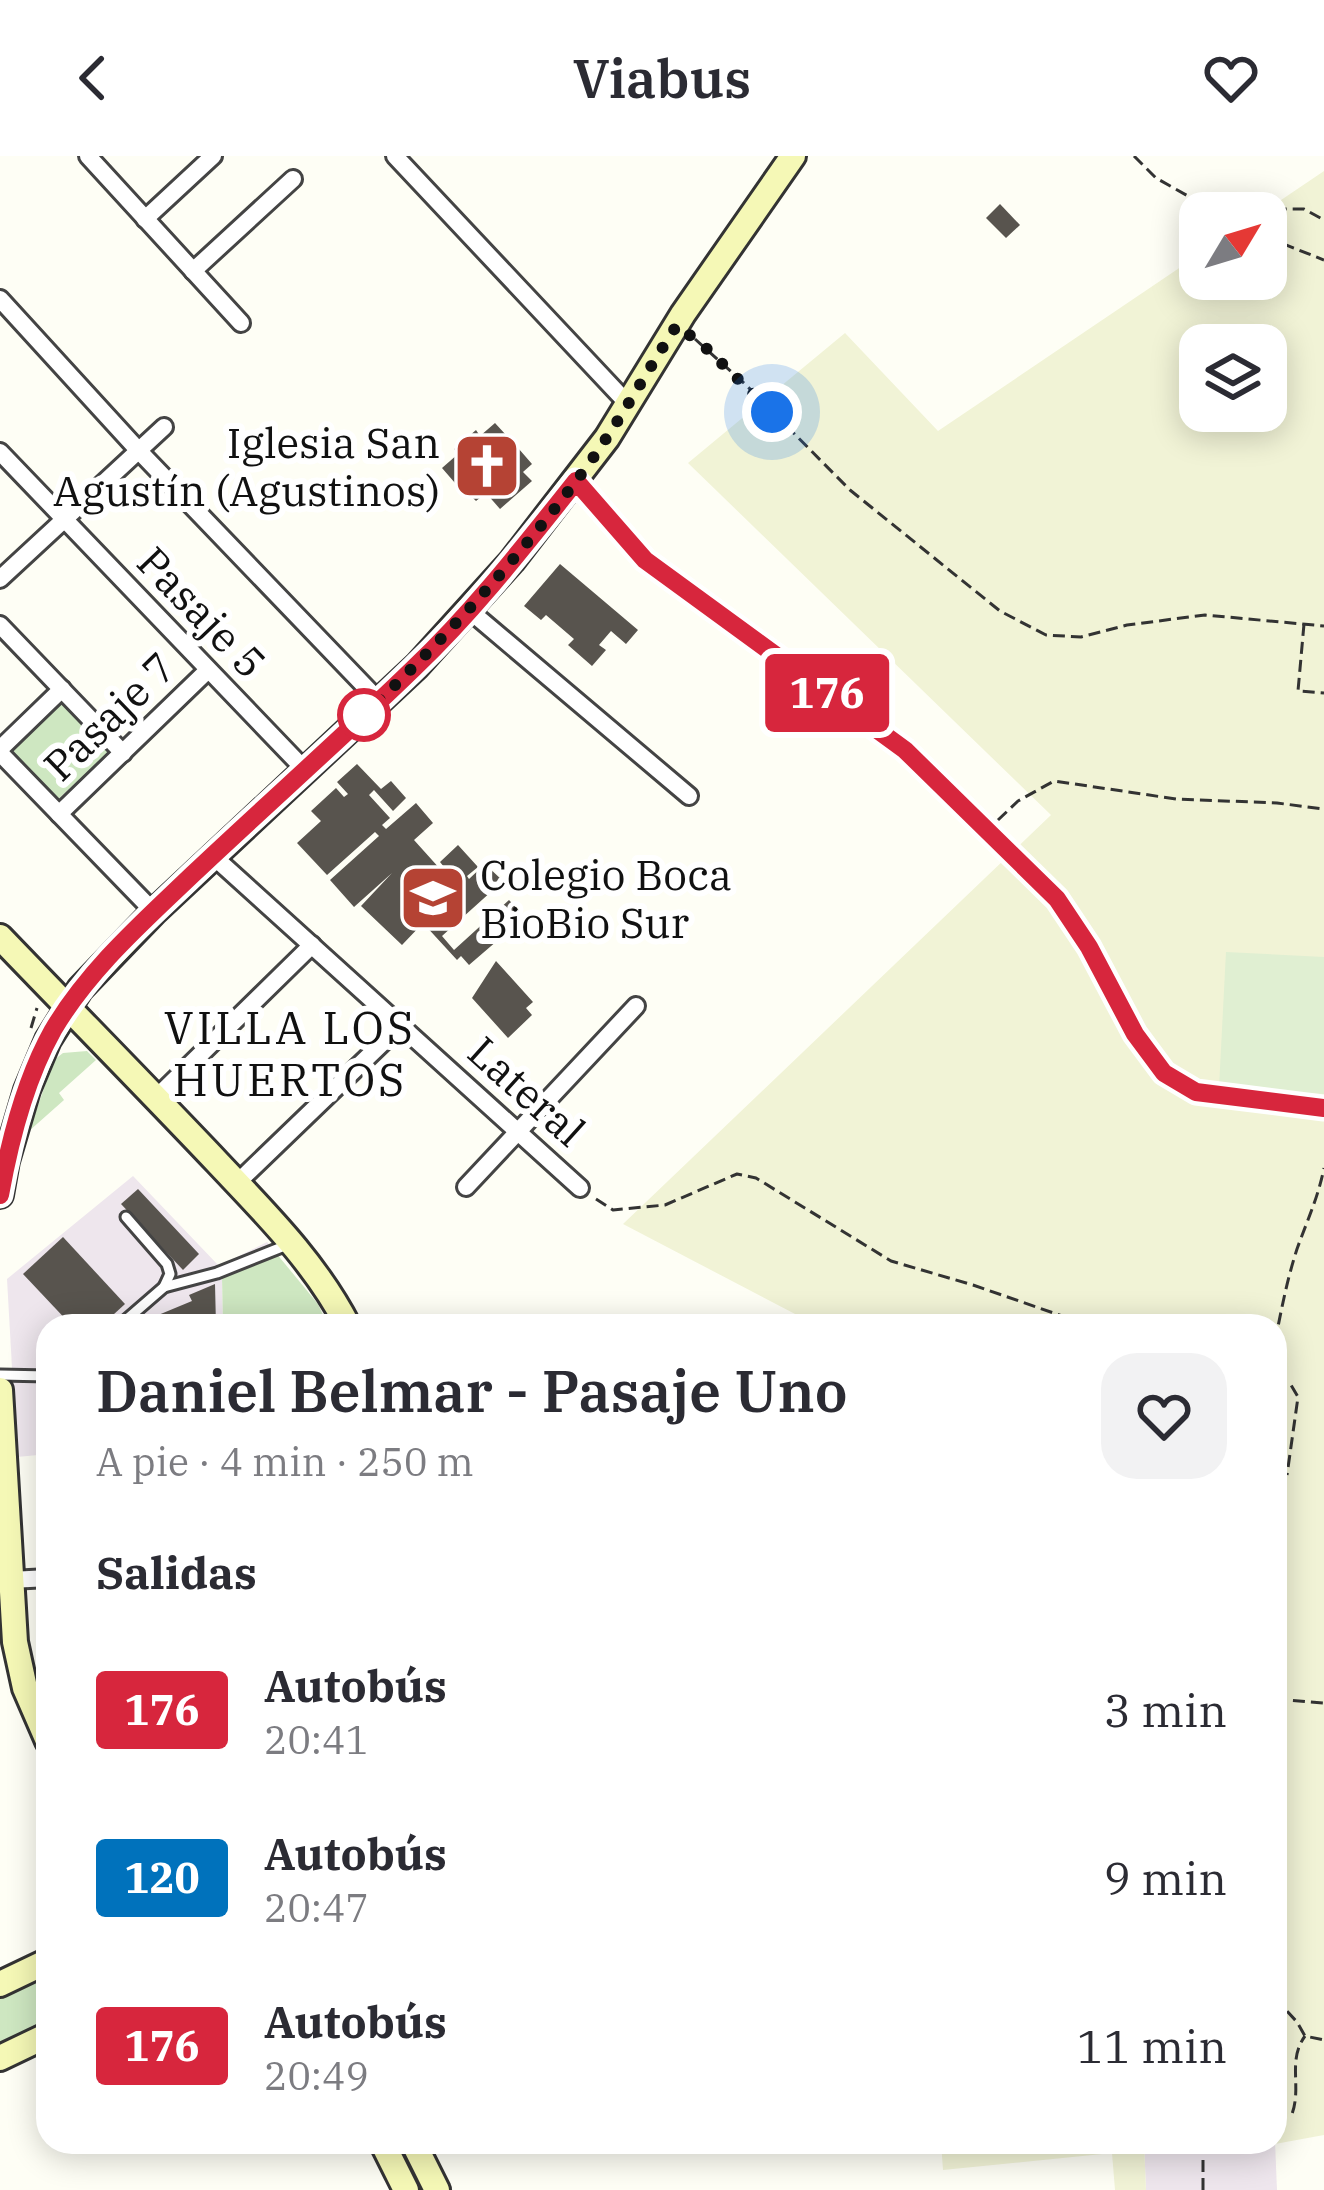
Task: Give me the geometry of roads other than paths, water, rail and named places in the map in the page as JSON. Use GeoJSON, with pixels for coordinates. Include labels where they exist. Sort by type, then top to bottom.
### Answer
{"type":"FeatureCollection","features":[{"type":"Feature","properties":{"kind":"main road"},"geometry":{"type":"LineString","coordinates":[[0,1195],[16,1125],[41,1054],[68,1007],[98,968],[154,912],[470,610],[576,481],[794,156]]}},
{"type":"Feature","properties":{"kind":"main road"},"geometry":{"type":"LineString","coordinates":[[0,937],[10,963],[68,1007],[105,1043],[292,1243],[341,1314]]}},
{"type":"Feature","properties":{"kind":"main road"},"geometry":{"type":"LineString","coordinates":[[41,1054],[60,1043],[105,1043]]}},
{"type":"Feature","properties":{"kind":"main road"},"geometry":{"type":"LineString","coordinates":[[0,1390],[19,1663],[36,1715]]}},
{"type":"Feature","properties":{"kind":"main road"},"geometry":{"type":"LineString","coordinates":[[0,1984],[36,1966]]}},
{"type":"Feature","properties":{"kind":"main road"},"geometry":{"type":"LineString","coordinates":[[0,2058],[36,2041]]}},
{"type":"Feature","properties":{"kind":"main road"},"geometry":{"type":"LineString","coordinates":[[388,2154],[406,2190]]}},
{"type":"Feature","properties":{"kind":"main road"},"geometry":{"type":"LineString","coordinates":[[419,2154],[437,2190]]}},
{"type":"Feature","properties":{"kind":"street"},"geometry":{"type":"LineString","coordinates":[[145,218],[213,156]]}},
{"type":"Feature","properties":{"kind":"street"},"geometry":{"type":"LineString","coordinates":[[395,156],[628,404]]}},
{"type":"Feature","properties":{"kind":"street"},"geometry":{"type":"LineString","coordinates":[[96,159],[241,323]]}},
{"type":"Feature","properties":{"kind":"street"},"geometry":{"type":"LineString","coordinates":[[193,271],[293,179]]}},
{"type":"Feature","properties":{"kind":"street"},"geometry":{"type":"LineString","coordinates":[[0,299],[379,701]]}},
{"type":"Feature","properties":{"kind":"street"},"geometry":{"type":"LineString","coordinates":[[0,579],[164,427]]}},
{"type":"Feature","properties":{"kind":"street","name":"Pasaje 5"},"geometry":{"type":"LineString","coordinates":[[0,452],[305,770]]}},
{"type":"Feature","properties":{"kind":"street"},"geometry":{"type":"LineString","coordinates":[[576,481],[645,560],[905,750],[1057,899],[1089,947],[1135,1034],[1164,1073],[1196,1092],[1324,1108]]}},
{"type":"Feature","properties":{"kind":"street"},"geometry":{"type":"LineString","coordinates":[[470,610],[689,796]]}},
{"type":"Feature","properties":{"kind":"street"},"geometry":{"type":"LineString","coordinates":[[0,626],[123,753]]}},
{"type":"Feature","properties":{"kind":"street","name":"Pasaje 7"},"geometry":{"type":"LineString","coordinates":[[59,814],[208,670]]}},
{"type":"Feature","properties":{"kind":"street"},"geometry":{"type":"LineString","coordinates":[[62,689],[0,751],[154,912]]}},
{"type":"Feature","properties":{"kind":"street","name":"Lateral"},"geometry":{"type":"LineString","coordinates":[[213,856],[580,1188]]}},
{"type":"Feature","properties":{"kind":"street"},"geometry":{"type":"LineString","coordinates":[[156,1098],[312,945]]}},
{"type":"Feature","properties":{"kind":"street"},"geometry":{"type":"LineString","coordinates":[[466,1186],[636,1006]]}},
{"type":"Feature","properties":{"kind":"street"},"geometry":{"type":"LineString","coordinates":[[237,1183],[401,1025]]}},
{"type":"Feature","properties":{"kind":"street"},"geometry":{"type":"LineString","coordinates":[[11,1580],[36,1579]]}},
{"type":"Feature","properties":{"kind":"lane"},"geometry":{"type":"LineString","coordinates":[[126,1217],[167,1264],[170,1274],[164,1287],[132,1314]]}},
{"type":"Feature","properties":{"kind":"lane"},"geometry":{"type":"LineString","coordinates":[[164,1287],[217,1274],[292,1243]]}},
{"type":"Feature","properties":{"kind":"lane"},"geometry":{"type":"LineString","coordinates":[[0,1376],[36,1376]]}},
{"type":"Feature","properties":{"kind":"place","name":"Iglesia San Agustín (Agustinos)"},"geometry":{"type":"Point","coordinates":[487,466]}},
{"type":"Feature","properties":{"kind":"place","name":"Colegio Boca BioBio Sur"},"geometry":{"type":"Point","coordinates":[433,898]}},
{"type":"Feature","properties":{"kind":"district","name":"VILLA LOS HUERTOS"},"geometry":{"type":"Point","coordinates":[290,1053]}}]}
